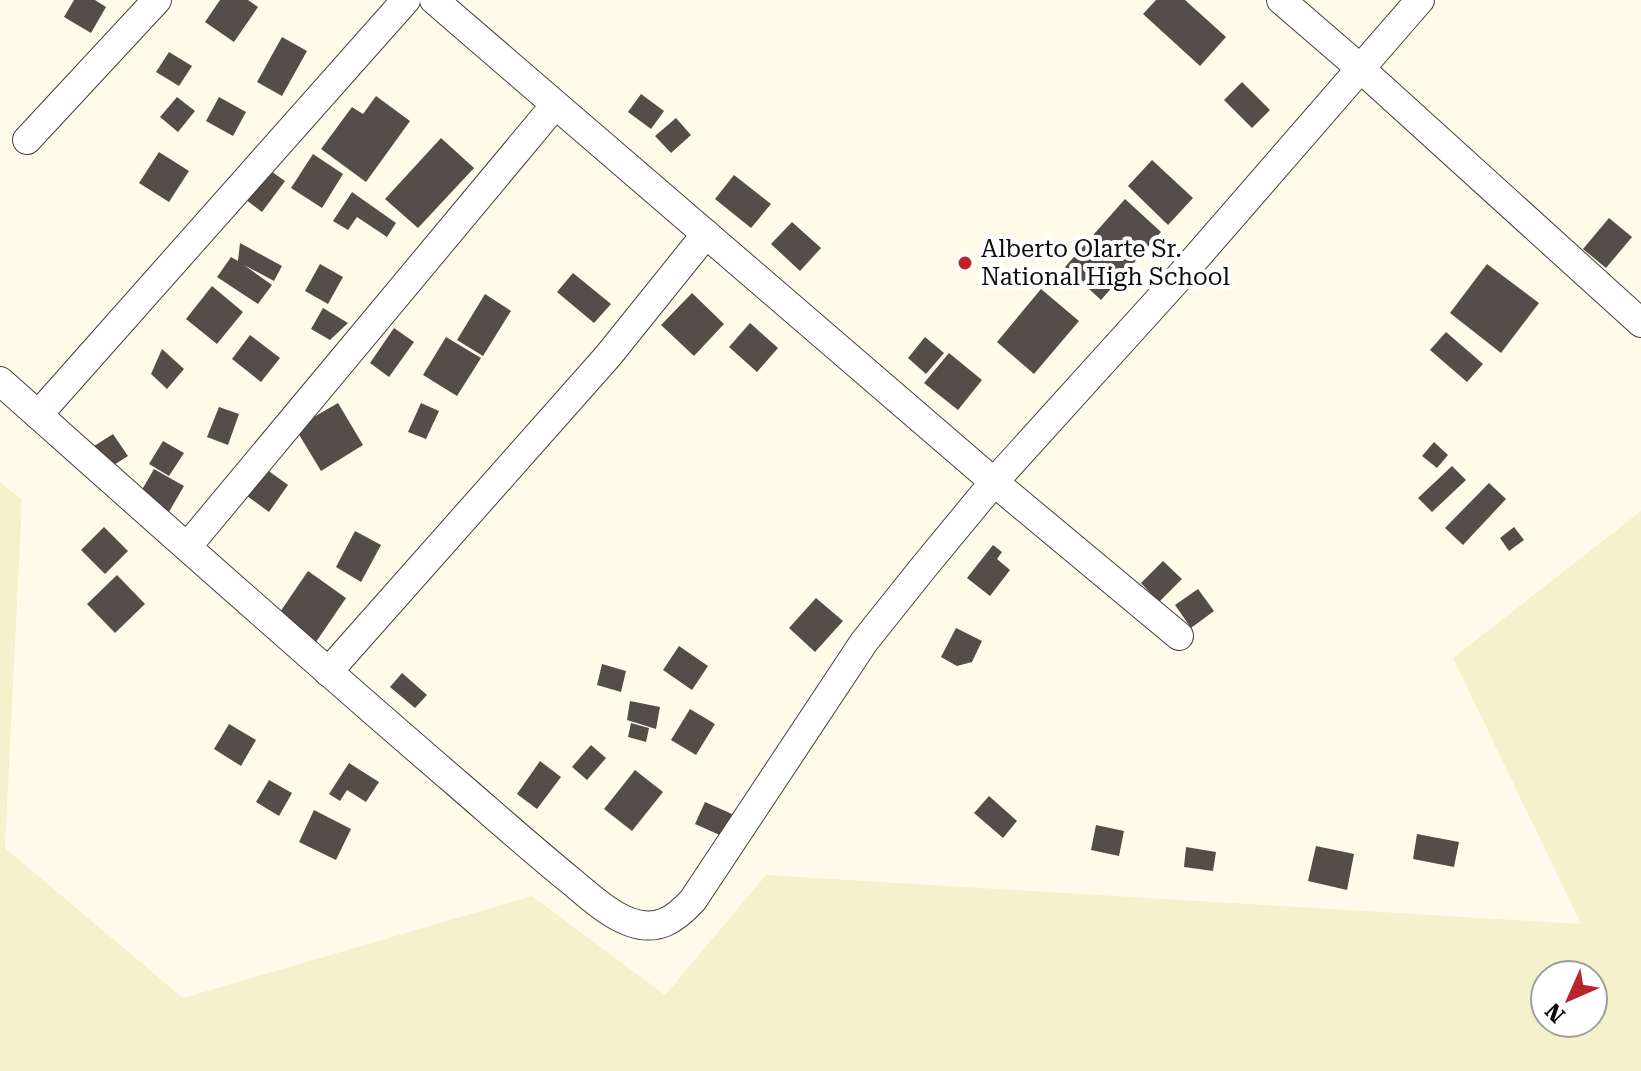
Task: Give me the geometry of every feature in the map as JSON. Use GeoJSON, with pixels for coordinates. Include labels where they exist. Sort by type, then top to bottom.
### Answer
{"type":"FeatureCollection","features":[{"type":"Feature","properties":{"kind":"street"},"geometry":{"type":"LineString","coordinates":[[27,140],[157,0]]}},
{"type":"Feature","properties":{"kind":"street"},"geometry":{"type":"LineString","coordinates":[[38,415],[406,0]]}},
{"type":"Feature","properties":{"kind":"street"},"geometry":{"type":"LineString","coordinates":[[434,0],[994,482],[1179,636]]}},
{"type":"Feature","properties":{"kind":"street"},"geometry":{"type":"LineString","coordinates":[[1281,0],[1641,323]]}},
{"type":"Feature","properties":{"kind":"street"},"geometry":{"type":"LineString","coordinates":[[0,381],[328,672],[595,901],[626,921],[645,927],[661,925],[678,916],[693,900],[864,642],[994,482],[1420,0]]}},
{"type":"Feature","properties":{"kind":"street"},"geometry":{"type":"LineString","coordinates":[[187,547],[555,105]]}},
{"type":"Feature","properties":{"kind":"street"},"geometry":{"type":"LineString","coordinates":[[328,672],[608,356],[706,234]]}},
{"type":"Feature","properties":{"kind":"shaded area"},"geometry":{"type":"Polygon","coordinates":[[[0,482],[22,500],[5,848],[183,998],[532,896],[665,995],[766,875],[1581,924],[1453,658],[1641,511],[1641,1071],[0,1071],[0,482]]]}},
{"type":"Feature","properties":{"kind":"building"},"geometry":{"type":"Polygon","coordinates":[[[74,0],[95,0],[106,7],[91,33],[64,17],[74,0]]]}},
{"type":"Feature","properties":{"kind":"building"},"geometry":{"type":"Polygon","coordinates":[[[220,0],[248,0],[258,7],[234,42],[205,22],[220,0]]]}},
{"type":"Feature","properties":{"kind":"building"},"geometry":{"type":"Polygon","coordinates":[[[1156,0],[1185,0],[1226,37],[1200,66],[1143,14],[1156,0]]]}},
{"type":"Feature","properties":{"kind":"building"},"geometry":{"type":"Polygon","coordinates":[[[282,37],[307,51],[282,96],[257,82],[282,37]]]}},
{"type":"Feature","properties":{"kind":"building"},"geometry":{"type":"Polygon","coordinates":[[[169,52],[192,66],[179,86],[156,72],[169,52]]]}},
{"type":"Feature","properties":{"kind":"building"},"geometry":{"type":"Polygon","coordinates":[[[1242,82],[1270,110],[1252,128],[1224,100],[1242,82]]]}},
{"type":"Feature","properties":{"kind":"building"},"geometry":{"type":"Polygon","coordinates":[[[641,94],[664,111],[651,129],[628,112],[641,94]]]}},
{"type":"Feature","properties":{"kind":"building"},"geometry":{"type":"Polygon","coordinates":[[[376,96],[410,121],[366,182],[321,149],[352,107],[363,114],[376,96]]]}},
{"type":"Feature","properties":{"kind":"building"},"geometry":{"type":"Polygon","coordinates":[[[177,97],[195,111],[178,132],[160,117],[177,97]]]}},
{"type":"Feature","properties":{"kind":"building"},"geometry":{"type":"Polygon","coordinates":[[[219,97],[246,112],[233,136],[206,121],[219,97]]]}},
{"type":"Feature","properties":{"kind":"building"},"geometry":{"type":"Polygon","coordinates":[[[676,118],[691,135],[671,153],[655,136],[676,118]]]}},
{"type":"Feature","properties":{"kind":"building"},"geometry":{"type":"Polygon","coordinates":[[[441,138],[474,168],[418,228],[385,199],[441,138]]]}},
{"type":"Feature","properties":{"kind":"building"},"geometry":{"type":"Polygon","coordinates":[[[159,152],[189,171],[169,202],[139,183],[159,152]]]}},
{"type":"Feature","properties":{"kind":"building"},"geometry":{"type":"Polygon","coordinates":[[[313,154],[343,174],[322,208],[291,188],[313,154]]]}},
{"type":"Feature","properties":{"kind":"building"},"geometry":{"type":"Polygon","coordinates":[[[1152,160],[1193,198],[1168,225],[1128,186],[1152,160]]]}},
{"type":"Feature","properties":{"kind":"building"},"geometry":{"type":"Polygon","coordinates":[[[268,169],[285,181],[262,212],[245,199],[268,169]]]}},
{"type":"Feature","properties":{"kind":"building"},"geometry":{"type":"Polygon","coordinates":[[[734,175],[771,204],[751,228],[715,199],[734,175]]]}},
{"type":"Feature","properties":{"kind":"building"},"geometry":{"type":"Polygon","coordinates":[[[352,192],[396,223],[387,237],[357,217],[348,230],[333,221],[352,192]]]}},
{"type":"Feature","properties":{"kind":"building"},"geometry":{"type":"Polygon","coordinates":[[[1125,199],[1161,232],[1101,300],[1065,267],[1125,199]]]}},
{"type":"Feature","properties":{"kind":"building"},"geometry":{"type":"Polygon","coordinates":[[[1609,218],[1632,237],[1606,268],[1583,249],[1609,218]]]}},
{"type":"Feature","properties":{"kind":"building"},"geometry":{"type":"Polygon","coordinates":[[[792,222],[821,248],[800,271],[771,244],[792,222]]]}},
{"type":"Feature","properties":{"kind":"building"},"geometry":{"type":"Polygon","coordinates":[[[240,243],[282,266],[274,281],[244,265],[272,285],[258,304],[217,277],[231,257],[238,261],[240,243]]]}},
{"type":"Feature","properties":{"kind":"building"},"geometry":{"type":"Polygon","coordinates":[[[320,264],[343,277],[328,304],[305,291],[320,264]]]}},
{"type":"Feature","properties":{"kind":"building"},"geometry":{"type":"Polygon","coordinates":[[[1487,264],[1539,303],[1501,353],[1450,313],[1487,264]]]}},
{"type":"Feature","properties":{"kind":"building"},"geometry":{"type":"Polygon","coordinates":[[[573,273],[611,304],[594,323],[557,292],[573,273]]]}},
{"type":"Feature","properties":{"kind":"building"},"geometry":{"type":"Polygon","coordinates":[[[212,286],[243,312],[217,344],[186,319],[212,286]]]}},
{"type":"Feature","properties":{"kind":"building"},"geometry":{"type":"Polygon","coordinates":[[[1041,289],[1079,321],[1034,374],[997,342],[1041,289]]]}},
{"type":"Feature","properties":{"kind":"building"},"geometry":{"type":"Polygon","coordinates":[[[692,293],[724,324],[694,356],[661,325],[692,293]]]}},
{"type":"Feature","properties":{"kind":"building"},"geometry":{"type":"Polygon","coordinates":[[[485,294],[511,311],[483,356],[457,340],[485,294]]]}},
{"type":"Feature","properties":{"kind":"building"},"geometry":{"type":"Polygon","coordinates":[[[323,308],[348,323],[330,340],[311,329],[323,308]]]}},
{"type":"Feature","properties":{"kind":"building"},"geometry":{"type":"Polygon","coordinates":[[[750,323],[778,348],[757,372],[729,347],[750,323]]]}},
{"type":"Feature","properties":{"kind":"building"},"geometry":{"type":"Polygon","coordinates":[[[394,328],[414,342],[389,377],[370,363],[394,328]]]}},
{"type":"Feature","properties":{"kind":"building"},"geometry":{"type":"Polygon","coordinates":[[[1446,332],[1483,364],[1467,382],[1430,350],[1446,332]]]}},
{"type":"Feature","properties":{"kind":"building"},"geometry":{"type":"Polygon","coordinates":[[[250,335],[280,358],[261,382],[232,359],[250,335]]]}},
{"type":"Feature","properties":{"kind":"building"},"geometry":{"type":"Polygon","coordinates":[[[446,337],[481,358],[457,396],[423,375],[446,337]]]}},
{"type":"Feature","properties":{"kind":"building"},"geometry":{"type":"Polygon","coordinates":[[[925,337],[944,353],[926,374],[908,358],[925,337]]]}},
{"type":"Feature","properties":{"kind":"building"},"geometry":{"type":"Polygon","coordinates":[[[162,349],[184,369],[167,389],[151,374],[162,349]]]}},
{"type":"Feature","properties":{"kind":"building"},"geometry":{"type":"Polygon","coordinates":[[[949,353],[982,380],[958,410],[924,383],[949,353]]]}},
{"type":"Feature","properties":{"kind":"building"},"geometry":{"type":"Polygon","coordinates":[[[338,403],[363,445],[321,471],[295,428],[338,403]]]}},
{"type":"Feature","properties":{"kind":"building"},"geometry":{"type":"Polygon","coordinates":[[[421,403],[439,411],[426,439],[408,432],[421,403]]]}},
{"type":"Feature","properties":{"kind":"building"},"geometry":{"type":"Polygon","coordinates":[[[219,407],[239,414],[228,445],[207,437],[219,407]]]}},
{"type":"Feature","properties":{"kind":"building"},"geometry":{"type":"Polygon","coordinates":[[[113,434],[128,456],[106,470],[91,448],[113,434]]]}},
{"type":"Feature","properties":{"kind":"building"},"geometry":{"type":"Polygon","coordinates":[[[163,441],[184,453],[169,476],[149,464],[163,441]]]}},
{"type":"Feature","properties":{"kind":"building"},"geometry":{"type":"Polygon","coordinates":[[[1434,442],[1448,455],[1437,468],[1422,456],[1434,442]]]}},
{"type":"Feature","properties":{"kind":"building"},"geometry":{"type":"Polygon","coordinates":[[[1452,466],[1466,480],[1432,512],[1418,498],[1452,466]]]}},
{"type":"Feature","properties":{"kind":"building"},"geometry":{"type":"Polygon","coordinates":[[[154,469],[184,486],[166,517],[136,500],[154,469]]]}},
{"type":"Feature","properties":{"kind":"building"},"geometry":{"type":"Polygon","coordinates":[[[266,469],[288,485],[269,512],[247,496],[266,469]]]}},
{"type":"Feature","properties":{"kind":"building"},"geometry":{"type":"Polygon","coordinates":[[[1489,483],[1506,499],[1463,545],[1445,528],[1489,483]]]}},
{"type":"Feature","properties":{"kind":"building"},"geometry":{"type":"Polygon","coordinates":[[[104,527],[128,551],[105,574],[81,550],[104,527]]]}},
{"type":"Feature","properties":{"kind":"building"},"geometry":{"type":"Polygon","coordinates":[[[1514,527],[1524,540],[1509,551],[1500,538],[1514,527]]]}},
{"type":"Feature","properties":{"kind":"building"},"geometry":{"type":"Polygon","coordinates":[[[355,531],[381,545],[361,582],[336,567],[355,531]]]}},
{"type":"Feature","properties":{"kind":"building"},"geometry":{"type":"Polygon","coordinates":[[[993,545],[1002,552],[997,559],[1010,570],[990,596],[967,578],[993,545]]]}},
{"type":"Feature","properties":{"kind":"building"},"geometry":{"type":"Polygon","coordinates":[[[1163,561],[1182,579],[1159,602],[1141,583],[1163,561]]]}},
{"type":"Feature","properties":{"kind":"building"},"geometry":{"type":"Polygon","coordinates":[[[308,571],[346,598],[316,642],[278,615],[308,571]]]}},
{"type":"Feature","properties":{"kind":"building"},"geometry":{"type":"Polygon","coordinates":[[[117,575],[145,604],[115,633],[87,604],[117,575]]]}},
{"type":"Feature","properties":{"kind":"building"},"geometry":{"type":"Polygon","coordinates":[[[1198,589],[1214,611],[1191,628],[1175,605],[1198,589]]]}},
{"type":"Feature","properties":{"kind":"building"},"geometry":{"type":"Polygon","coordinates":[[[816,598],[843,621],[815,652],[789,628],[816,598]]]}},
{"type":"Feature","properties":{"kind":"building"},"geometry":{"type":"Polygon","coordinates":[[[956,628],[982,641],[972,662],[957,666],[941,657],[956,628]]]}},
{"type":"Feature","properties":{"kind":"building"},"geometry":{"type":"Polygon","coordinates":[[[679,646],[708,666],[692,690],[663,670],[679,646]]]}},
{"type":"Feature","properties":{"kind":"building"},"geometry":{"type":"Polygon","coordinates":[[[602,664],[626,671],[621,692],[597,685],[602,664]]]}},
{"type":"Feature","properties":{"kind":"building"},"geometry":{"type":"Polygon","coordinates":[[[402,673],[427,695],[415,708],[390,687],[402,673]]]}},
{"type":"Feature","properties":{"kind":"building"},"geometry":{"type":"Polygon","coordinates":[[[630,701],[660,707],[656,729],[627,720],[630,701]]]}},
{"type":"Feature","properties":{"kind":"building"},"geometry":{"type":"Polygon","coordinates":[[[690,709],[715,724],[696,755],[671,740],[690,709]]]}},
{"type":"Feature","properties":{"kind":"building"},"geometry":{"type":"Polygon","coordinates":[[[631,723],[649,728],[646,742],[628,737],[631,723]]]}},
{"type":"Feature","properties":{"kind":"building"},"geometry":{"type":"Polygon","coordinates":[[[229,724],[256,740],[241,766],[214,749],[229,724]]]}},
{"type":"Feature","properties":{"kind":"building"},"geometry":{"type":"Polygon","coordinates":[[[591,745],[606,758],[587,780],[572,767],[591,745]]]}},
{"type":"Feature","properties":{"kind":"building"},"geometry":{"type":"Polygon","coordinates":[[[540,761],[561,777],[537,809],[517,794],[540,761]]]}},
{"type":"Feature","properties":{"kind":"building"},"geometry":{"type":"Polygon","coordinates":[[[349,763],[379,782],[366,802],[347,790],[340,801],[329,794],[349,763]]]}},
{"type":"Feature","properties":{"kind":"building"},"geometry":{"type":"Polygon","coordinates":[[[635,770],[663,792],[632,831],[604,809],[635,770]]]}},
{"type":"Feature","properties":{"kind":"building"},"geometry":{"type":"Polygon","coordinates":[[[269,780],[292,793],[279,816],[256,802],[269,780]]]}},
{"type":"Feature","properties":{"kind":"building"},"geometry":{"type":"Polygon","coordinates":[[[989,796],[1017,821],[1003,838],[974,813],[989,796]]]}},
{"type":"Feature","properties":{"kind":"building"},"geometry":{"type":"Polygon","coordinates":[[[705,802],[732,814],[722,836],[695,824],[705,802]]]}},
{"type":"Feature","properties":{"kind":"building"},"geometry":{"type":"Polygon","coordinates":[[[314,810],[351,829],[336,860],[299,842],[314,810]]]}},
{"type":"Feature","properties":{"kind":"building"},"geometry":{"type":"Polygon","coordinates":[[[1096,825],[1124,831],[1119,856],[1091,850],[1096,825]]]}},
{"type":"Feature","properties":{"kind":"building"},"geometry":{"type":"Polygon","coordinates":[[[1417,834],[1459,842],[1454,867],[1413,859],[1417,834]]]}},
{"type":"Feature","properties":{"kind":"building"},"geometry":{"type":"Polygon","coordinates":[[[1316,846],[1354,854],[1347,890],[1308,881],[1316,846]]]}},
{"type":"Feature","properties":{"kind":"building"},"geometry":{"type":"Polygon","coordinates":[[[1186,847],[1216,852],[1213,871],[1184,867],[1186,847]]]}},
{"type":"Feature","properties":{"kind":"place","name":"Alberto Olarte Sr. National High School"},"geometry":{"type":"Point","coordinates":[965,263]}}]}
